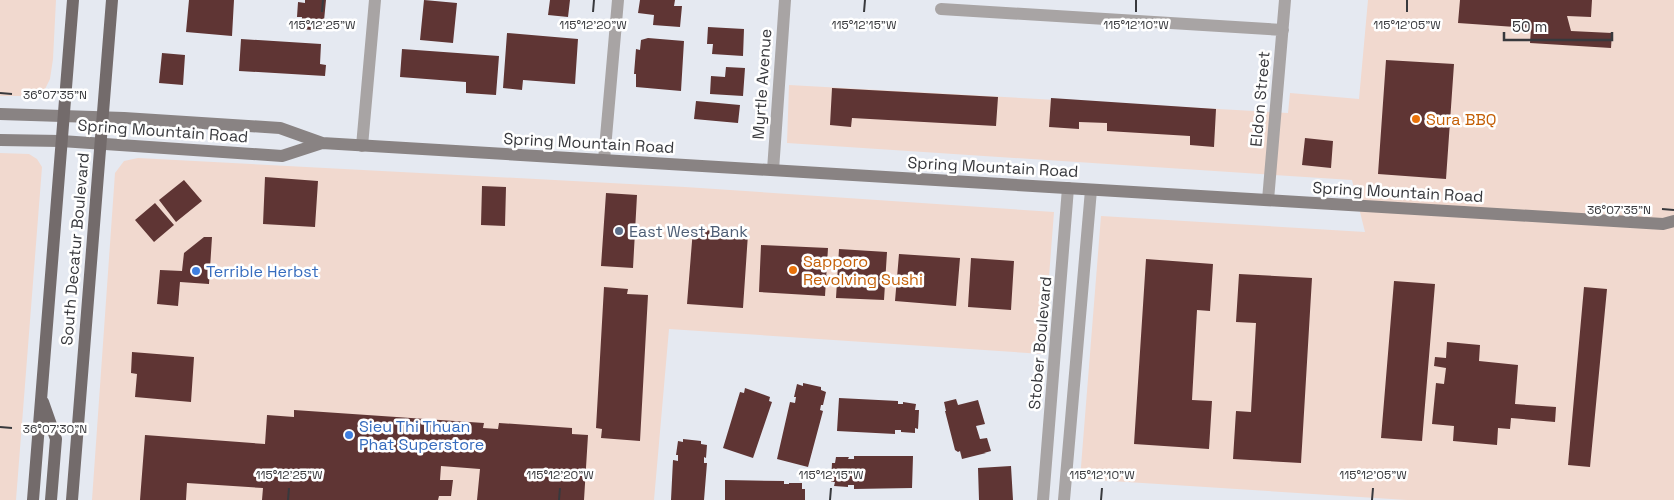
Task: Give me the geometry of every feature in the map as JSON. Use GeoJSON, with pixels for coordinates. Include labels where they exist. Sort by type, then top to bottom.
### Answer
{"type":"FeatureCollection","features":[{"type":"Feature","properties":{"kind":"main road","name":"South Decatur Boulevard"},"geometry":{"type":"LineString","coordinates":[[33,500],[73,0]]}},
{"type":"Feature","properties":{"kind":"main road","name":"South Decatur Boulevard"},"geometry":{"type":"LineString","coordinates":[[72,500],[112,0]]}},
{"type":"Feature","properties":{"kind":"main road","name":"Spring Mountain Road"},"geometry":{"type":"LineString","coordinates":[[0,114],[280,128],[322,143],[362,146],[1670,225]]}},
{"type":"Feature","properties":{"kind":"main road","name":"Spring Mountain Road"},"geometry":{"type":"LineString","coordinates":[[0,140],[61,141],[282,156],[322,143]]}},
{"type":"Feature","properties":{"kind":"main road"},"geometry":{"type":"LineString","coordinates":[[41,397],[56,439],[52,500]]}},
{"type":"Feature","properties":{"kind":"street"},"geometry":{"type":"LineString","coordinates":[[362,146],[375,0]]}},
{"type":"Feature","properties":{"kind":"street"},"geometry":{"type":"LineString","coordinates":[[604,160],[618,0]]}},
{"type":"Feature","properties":{"kind":"street","name":"Myrtle Avenue"},"geometry":{"type":"LineString","coordinates":[[773,170],[785,0]]}},
{"type":"Feature","properties":{"kind":"street","name":"Eldon Street"},"geometry":{"type":"LineString","coordinates":[[1268,200],[1285,0]]}},
{"type":"Feature","properties":{"kind":"street"},"geometry":{"type":"LineString","coordinates":[[940,9],[1283,30]]}},
{"type":"Feature","properties":{"kind":"street","name":"Stober Boulevard"},"geometry":{"type":"LineString","coordinates":[[1043,500],[1068,188]]}},
{"type":"Feature","properties":{"kind":"street"},"geometry":{"type":"LineString","coordinates":[[1064,500],[1091,190]]}},
{"type":"Feature","properties":{"kind":"shaded area"},"geometry":{"type":"Polygon","coordinates":[[[0,0],[56,0],[50,79],[45,89],[36,96],[0,96],[0,0]]]}},
{"type":"Feature","properties":{"kind":"shaded area"},"geometry":{"type":"Polygon","coordinates":[[[1368,0],[1674,0],[1674,500],[1407,500],[1080,479],[1101,216],[1365,232],[1352,180],[787,143],[789,85],[1288,113],[1290,93],[1359,99],[1368,0]]]}},
{"type":"Feature","properties":{"kind":"shaded area"},"geometry":{"type":"Polygon","coordinates":[[[0,153],[29,154],[37,159],[42,167],[16,500],[0,500],[0,153]]]}},
{"type":"Feature","properties":{"kind":"shaded area"},"geometry":{"type":"Polygon","coordinates":[[[138,158],[685,187],[1054,212],[1043,354],[669,329],[654,500],[92,500],[115,173],[124,161],[138,158]]]}},
{"type":"Feature","properties":{"kind":"building"},"geometry":{"type":"Polygon","coordinates":[[[189,0],[234,0],[232,36],[186,32],[189,0]]]}},
{"type":"Feature","properties":{"kind":"building"},"geometry":{"type":"Polygon","coordinates":[[[305,0],[326,0],[323,31],[301,29],[302,17],[297,17],[298,2],[305,3],[305,0]]]}},
{"type":"Feature","properties":{"kind":"building"},"geometry":{"type":"Polygon","coordinates":[[[424,0],[457,3],[453,43],[420,40],[424,0]]]}},
{"type":"Feature","properties":{"kind":"building"},"geometry":{"type":"Polygon","coordinates":[[[550,0],[570,0],[568,17],[548,15],[550,0]]]}},
{"type":"Feature","properties":{"kind":"building"},"geometry":{"type":"Polygon","coordinates":[[[640,0],[675,0],[674,6],[682,6],[680,27],[653,25],[654,15],[638,13],[640,0]]]}},
{"type":"Feature","properties":{"kind":"building"},"geometry":{"type":"Polygon","coordinates":[[[1460,0],[1592,0],[1591,17],[1567,16],[1571,31],[1612,33],[1611,48],[1530,43],[1531,28],[1458,23],[1460,0]]]}},
{"type":"Feature","properties":{"kind":"building"},"geometry":{"type":"Polygon","coordinates":[[[708,27],[744,29],[743,56],[712,54],[713,44],[707,44],[708,27]]]}},
{"type":"Feature","properties":{"kind":"building"},"geometry":{"type":"Polygon","coordinates":[[[507,33],[578,39],[575,84],[523,80],[522,90],[503,88],[507,33]]]}},
{"type":"Feature","properties":{"kind":"building"},"geometry":{"type":"Polygon","coordinates":[[[648,38],[684,41],[681,91],[636,87],[636,74],[634,74],[636,49],[640,50],[641,40],[648,38]]]}},
{"type":"Feature","properties":{"kind":"building"},"geometry":{"type":"Polygon","coordinates":[[[241,39],[321,44],[320,64],[326,65],[325,76],[239,71],[241,39]]]}},
{"type":"Feature","properties":{"kind":"building"},"geometry":{"type":"Polygon","coordinates":[[[402,49],[499,56],[496,95],[466,93],[466,82],[400,77],[402,49]]]}},
{"type":"Feature","properties":{"kind":"building"},"geometry":{"type":"Polygon","coordinates":[[[162,53],[185,55],[183,85],[159,83],[162,53]]]}},
{"type":"Feature","properties":{"kind":"building","name":"Sura BBQ"},"geometry":{"type":"Polygon","coordinates":[[[1386,60],[1454,64],[1446,179],[1378,174],[1386,60]]]}},
{"type":"Feature","properties":{"kind":"building"},"geometry":{"type":"Polygon","coordinates":[[[726,67],[745,68],[743,96],[710,94],[711,76],[725,77],[726,67]]]}},
{"type":"Feature","properties":{"kind":"building"},"geometry":{"type":"Polygon","coordinates":[[[832,88],[998,97],[996,126],[852,118],[851,127],[830,125],[832,88]]]}},
{"type":"Feature","properties":{"kind":"building"},"geometry":{"type":"Polygon","coordinates":[[[1051,98],[1216,109],[1214,147],[1190,145],[1190,136],[1107,131],[1107,123],[1079,122],[1079,129],[1049,127],[1051,98]]]}},
{"type":"Feature","properties":{"kind":"building"},"geometry":{"type":"Polygon","coordinates":[[[696,101],[740,105],[738,123],[694,119],[696,101]]]}},
{"type":"Feature","properties":{"kind":"building"},"geometry":{"type":"Polygon","coordinates":[[[1305,138],[1333,141],[1331,168],[1302,165],[1305,138]]]}},
{"type":"Feature","properties":{"kind":"building"},"geometry":{"type":"Polygon","coordinates":[[[265,177],[318,181],[315,227],[263,224],[265,177]]]}},
{"type":"Feature","properties":{"kind":"building"},"geometry":{"type":"Polygon","coordinates":[[[184,180],[202,201],[176,222],[159,200],[184,180]]]}},
{"type":"Feature","properties":{"kind":"building"},"geometry":{"type":"Polygon","coordinates":[[[482,186],[506,187],[505,226],[481,225],[482,186]]]}},
{"type":"Feature","properties":{"kind":"building","name":"East West Bank"},"geometry":{"type":"Polygon","coordinates":[[[606,193],[637,195],[633,268],[601,266],[606,193]]]}},
{"type":"Feature","properties":{"kind":"building"},"geometry":{"type":"Polygon","coordinates":[[[155,203],[174,225],[154,242],[135,220],[155,203]]]}},
{"type":"Feature","properties":{"kind":"building"},"geometry":{"type":"Polygon","coordinates":[[[693,229],[748,234],[743,308],[687,304],[693,229]]]}},
{"type":"Feature","properties":{"kind":"building","name":"Terrible Herbst"},"geometry":{"type":"Polygon","coordinates":[[[204,237],[212,237],[209,284],[180,282],[178,306],[157,304],[160,270],[182,271],[184,253],[204,237]]]}},
{"type":"Feature","properties":{"kind":"building","name":"Sapporo Revolving Sushi"},"geometry":{"type":"Polygon","coordinates":[[[761,245],[828,248],[825,296],[759,292],[761,245]]]}},
{"type":"Feature","properties":{"kind":"building"},"geometry":{"type":"Polygon","coordinates":[[[839,249],[887,252],[884,300],[836,298],[839,249]]]}},
{"type":"Feature","properties":{"kind":"building"},"geometry":{"type":"Polygon","coordinates":[[[899,254],[960,258],[956,306],[895,301],[899,254]]]}},
{"type":"Feature","properties":{"kind":"building"},"geometry":{"type":"Polygon","coordinates":[[[971,258],[1014,261],[1011,310],[968,307],[971,258]]]}},
{"type":"Feature","properties":{"kind":"building"},"geometry":{"type":"Polygon","coordinates":[[[1146,259],[1213,264],[1210,311],[1197,310],[1192,400],[1212,401],[1209,449],[1134,444],[1146,259]]]}},
{"type":"Feature","properties":{"kind":"building"},"geometry":{"type":"Polygon","coordinates":[[[1239,274],[1312,278],[1301,463],[1233,459],[1236,411],[1251,412],[1256,323],[1236,322],[1239,274]]]}},
{"type":"Feature","properties":{"kind":"building"},"geometry":{"type":"Polygon","coordinates":[[[1394,281],[1435,284],[1422,441],[1381,438],[1394,281]]]}},
{"type":"Feature","properties":{"kind":"building"},"geometry":{"type":"Polygon","coordinates":[[[604,287],[628,289],[627,294],[648,295],[640,441],[601,438],[602,429],[596,428],[604,287]]]}},
{"type":"Feature","properties":{"kind":"building"},"geometry":{"type":"Polygon","coordinates":[[[1584,287],[1607,289],[1590,467],[1568,465],[1584,287]]]}},
{"type":"Feature","properties":{"kind":"building"},"geometry":{"type":"Polygon","coordinates":[[[1447,342],[1480,345],[1479,361],[1518,365],[1515,404],[1556,407],[1555,422],[1511,418],[1510,429],[1498,428],[1497,445],[1453,441],[1454,426],[1432,424],[1436,383],[1444,384],[1446,368],[1434,366],[1435,357],[1446,358],[1447,342]]]}},
{"type":"Feature","properties":{"kind":"building"},"geometry":{"type":"Polygon","coordinates":[[[132,352],[194,357],[191,402],[135,397],[137,374],[131,373],[132,352]]]}},
{"type":"Feature","properties":{"kind":"building"},"geometry":{"type":"Polygon","coordinates":[[[803,383],[821,387],[821,390],[826,392],[823,405],[821,405],[820,410],[823,411],[808,467],[777,459],[790,402],[795,403],[796,397],[794,397],[797,384],[803,386],[803,383]]]}},
{"type":"Feature","properties":{"kind":"building"},"geometry":{"type":"Polygon","coordinates":[[[745,388],[770,397],[769,401],[772,402],[753,458],[723,448],[740,392],[744,393],[745,388]]]}},
{"type":"Feature","properties":{"kind":"building"},"geometry":{"type":"Polygon","coordinates":[[[839,398],[898,401],[898,404],[903,404],[903,402],[916,404],[915,410],[919,410],[918,429],[915,428],[915,433],[895,430],[895,434],[837,431],[839,398]]]}},
{"type":"Feature","properties":{"kind":"building"},"geometry":{"type":"Polygon","coordinates":[[[956,399],[958,405],[978,400],[985,424],[976,426],[980,439],[987,438],[991,451],[962,459],[960,451],[955,450],[944,402],[956,399]]]}},
{"type":"Feature","properties":{"kind":"building"},"geometry":{"type":"Polygon","coordinates":[[[294,410],[484,423],[483,428],[498,429],[499,423],[572,428],[572,434],[588,435],[584,500],[477,500],[480,469],[441,466],[440,480],[453,480],[451,496],[439,496],[438,500],[262,500],[263,488],[187,483],[186,500],[140,500],[145,435],[265,444],[267,415],[294,417],[294,410]]]}},
{"type":"Feature","properties":{"kind":"building"},"geometry":{"type":"Polygon","coordinates":[[[683,439],[701,441],[701,444],[707,445],[706,458],[704,457],[704,463],[707,463],[704,500],[671,500],[673,460],[678,461],[678,455],[676,455],[678,441],[683,442],[683,439]]]}},
{"type":"Feature","properties":{"kind":"building"},"geometry":{"type":"Polygon","coordinates":[[[854,456],[913,456],[912,488],[854,489],[854,485],[848,485],[848,487],[834,486],[835,482],[831,482],[832,463],[835,463],[836,457],[854,459],[854,456]]]}},
{"type":"Feature","properties":{"kind":"building"},"geometry":{"type":"Polygon","coordinates":[[[1011,466],[1013,500],[979,500],[978,468],[1011,466]]]}},
{"type":"Feature","properties":{"kind":"building"},"geometry":{"type":"Polygon","coordinates":[[[725,480],[784,481],[784,484],[802,483],[802,489],[805,489],[805,500],[725,500],[725,480]]]}},
{"type":"Feature","properties":{"kind":"place","name":"Sura BBQ"},"geometry":{"type":"Point","coordinates":[1416,119]}},
{"type":"Feature","properties":{"kind":"place","name":"East West Bank"},"geometry":{"type":"Point","coordinates":[619,231]}},
{"type":"Feature","properties":{"kind":"place","name":"Sapporo Revolving Sushi"},"geometry":{"type":"Point","coordinates":[793,270]}},
{"type":"Feature","properties":{"kind":"place","name":"Terrible Herbst"},"geometry":{"type":"Point","coordinates":[196,271]}},
{"type":"Feature","properties":{"kind":"place","name":"Sieu Thi Thuan Phat Superstore"},"geometry":{"type":"Point","coordinates":[349,435]}}]}
